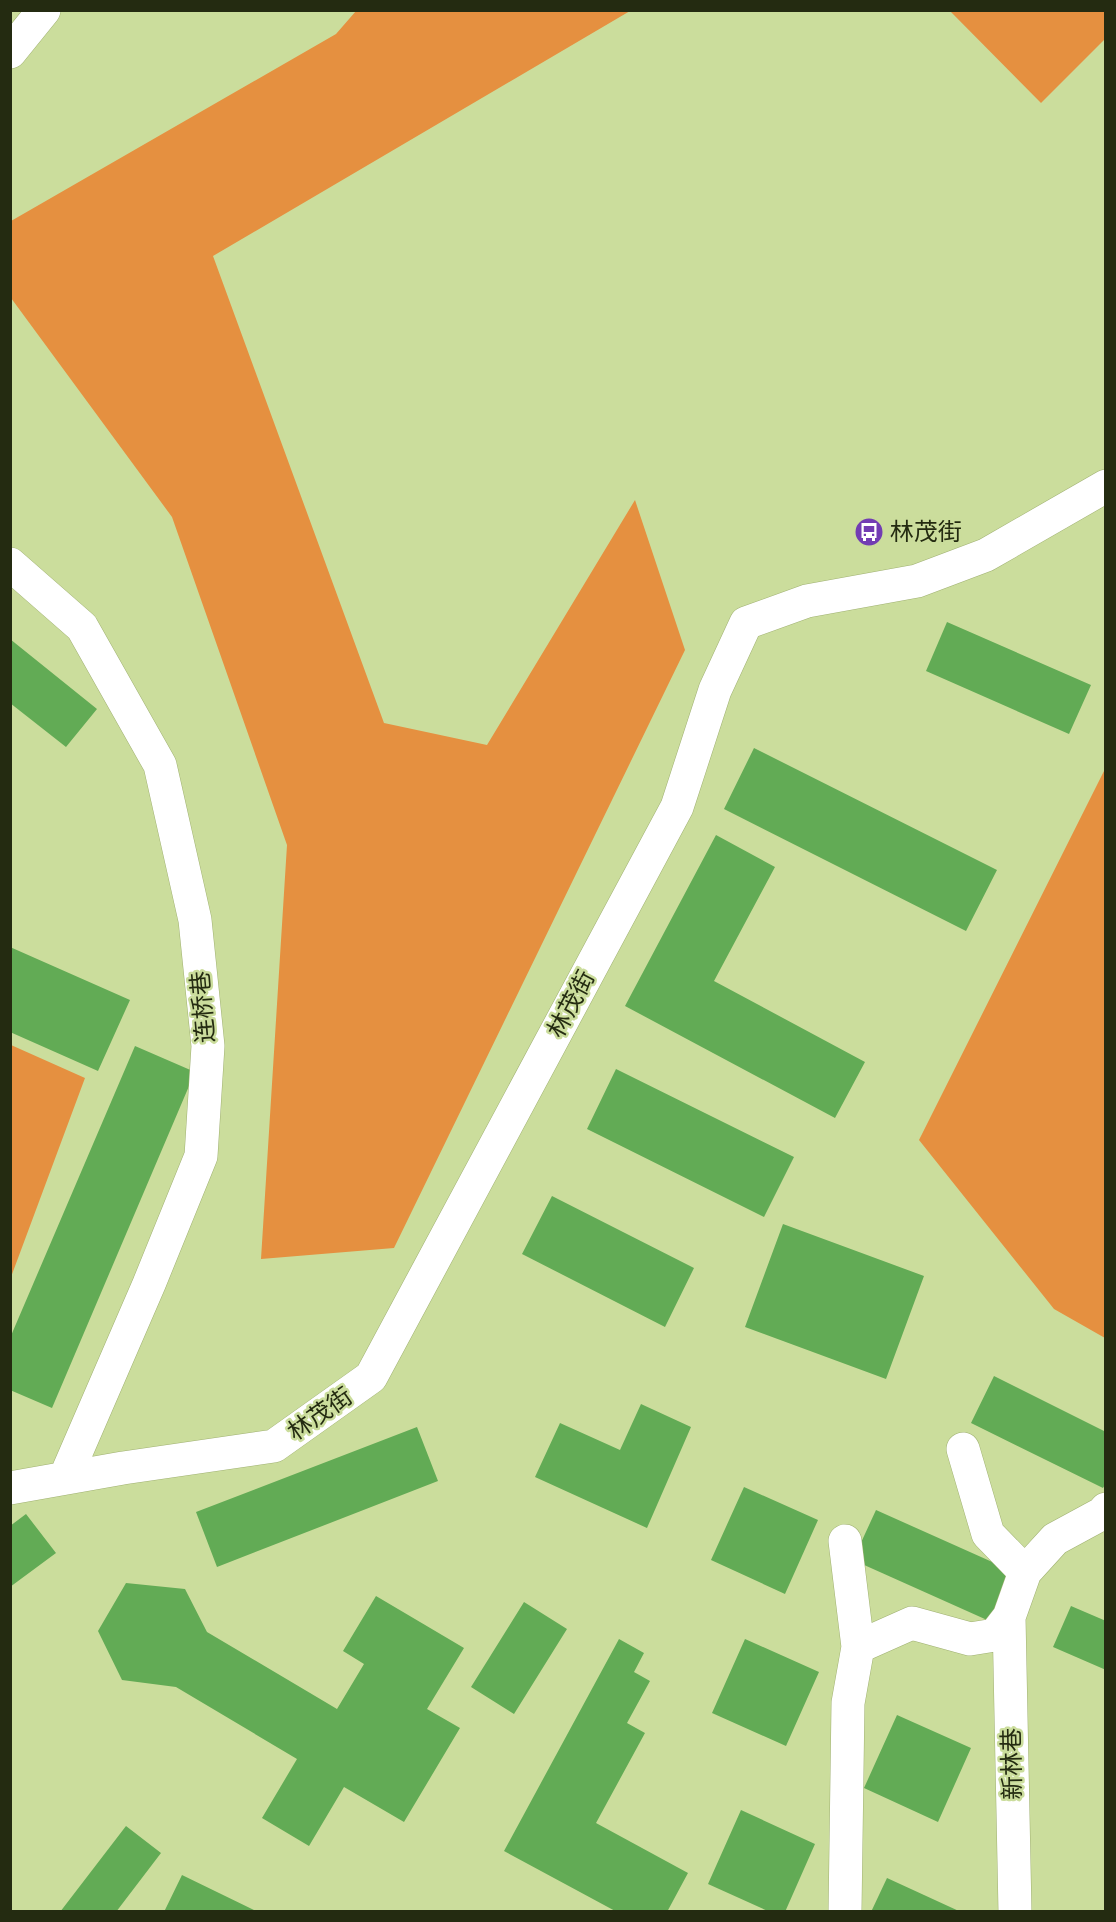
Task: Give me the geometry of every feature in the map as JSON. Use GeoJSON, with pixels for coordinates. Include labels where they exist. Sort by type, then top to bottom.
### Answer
{"type":"FeatureCollection","features":[{"type":"Feature","properties":{"kind":"street"},"geometry":{"type":"LineString","coordinates":[[10,51],[44,10]]}},
{"type":"Feature","properties":{"kind":"street","name":"林茂街"},"geometry":{"type":"LineString","coordinates":[[10,1488],[123,1468],[274,1446],[371,1377],[677,807],[715,690],[746,623],[807,601],[918,581],[976,558],[1106,486]]}},
{"type":"Feature","properties":{"kind":"street","name":"连桥巷"},"geometry":{"type":"LineString","coordinates":[[10,564],[82,627],[160,765],[195,920],[208,1046],[201,1156],[65,1479]]}},
{"type":"Feature","properties":{"kind":"street"},"geometry":{"type":"LineString","coordinates":[[963,1449],[988,1534],[1025,1572]]}},
{"type":"Feature","properties":{"kind":"street"},"geometry":{"type":"LineString","coordinates":[[858,1647],[912,1623],[970,1639],[995,1635],[1009,1617],[1025,1572],[1055,1539],[1103,1513],[1106,1509]]}},
{"type":"Feature","properties":{"kind":"street"},"geometry":{"type":"LineString","coordinates":[[845,1541],[858,1647],[848,1703],[845,1911]]}},
{"type":"Feature","properties":{"kind":"street","name":"新林巷"},"geometry":{"type":"LineString","coordinates":[[1009,1617],[1015,1911]]}},
{"type":"Feature","properties":{"kind":"shaded area"},"geometry":{"type":"Polygon","coordinates":[[[356,11],[630,11],[213,256],[384,723],[487,745],[635,500],[685,650],[394,1248],[261,1259],[287,845],[172,517],[11,298],[11,221],[336,34],[356,11]]]}},
{"type":"Feature","properties":{"kind":"shaded area"},"geometry":{"type":"Polygon","coordinates":[[[950,11],[1105,11],[1105,39],[1041,103],[950,11]]]}},
{"type":"Feature","properties":{"kind":"shaded area"},"geometry":{"type":"Polygon","coordinates":[[[1105,769],[1106,1338],[1054,1309],[919,1140],[1105,769]]]}},
{"type":"Feature","properties":{"kind":"shaded area"},"geometry":{"type":"Polygon","coordinates":[[[11,1045],[85,1078],[11,1277],[11,1045]]]}},
{"type":"Feature","properties":{"kind":"building"},"geometry":{"type":"Polygon","coordinates":[[[947,622],[1091,685],[1069,734],[926,671],[947,622]]]}},
{"type":"Feature","properties":{"kind":"building"},"geometry":{"type":"Polygon","coordinates":[[[10,639],[97,709],[66,747],[10,703],[10,639]]]}},
{"type":"Feature","properties":{"kind":"building"},"geometry":{"type":"Polygon","coordinates":[[[754,748],[997,870],[966,931],[724,809],[754,748]]]}},
{"type":"Feature","properties":{"kind":"building"},"geometry":{"type":"Polygon","coordinates":[[[716,835],[775,867],[714,981],[865,1062],[835,1118],[625,1006],[716,835]]]}},
{"type":"Feature","properties":{"kind":"building"},"geometry":{"type":"Polygon","coordinates":[[[10,947],[130,1000],[98,1071],[10,1032],[10,947]]]}},
{"type":"Feature","properties":{"kind":"building"},"geometry":{"type":"Polygon","coordinates":[[[135,1046],[195,1072],[52,1408],[10,1390],[10,1338],[135,1046]]]}},
{"type":"Feature","properties":{"kind":"building"},"geometry":{"type":"Polygon","coordinates":[[[616,1069],[794,1157],[764,1217],[587,1129],[616,1069]]]}},
{"type":"Feature","properties":{"kind":"building"},"geometry":{"type":"Polygon","coordinates":[[[552,1196],[694,1268],[665,1327],[522,1254],[552,1196]]]}},
{"type":"Feature","properties":{"kind":"building"},"geometry":{"type":"Polygon","coordinates":[[[783,1224],[924,1276],[886,1379],[745,1327],[783,1224]]]}},
{"type":"Feature","properties":{"kind":"building"},"geometry":{"type":"Polygon","coordinates":[[[994,1376],[1106,1432],[1106,1483],[1103,1488],[971,1423],[994,1376]]]}},
{"type":"Feature","properties":{"kind":"building"},"geometry":{"type":"Polygon","coordinates":[[[641,1404],[691,1427],[647,1528],[535,1477],[560,1423],[620,1450],[641,1404]]]}},
{"type":"Feature","properties":{"kind":"building"},"geometry":{"type":"Polygon","coordinates":[[[417,1427],[438,1481],[217,1567],[196,1512],[417,1427]]]}},
{"type":"Feature","properties":{"kind":"building"},"geometry":{"type":"Polygon","coordinates":[[[744,1487],[818,1520],[785,1594],[711,1560],[744,1487]]]}},
{"type":"Feature","properties":{"kind":"building"},"geometry":{"type":"Polygon","coordinates":[[[876,1510],[1019,1574],[996,1624],[853,1560],[876,1510]]]}},
{"type":"Feature","properties":{"kind":"building"},"geometry":{"type":"Polygon","coordinates":[[[26,1514],[56,1553],[10,1587],[10,1526],[26,1514]]]}},
{"type":"Feature","properties":{"kind":"building"},"geometry":{"type":"Polygon","coordinates":[[[126,1583],[185,1589],[207,1632],[337,1709],[364,1664],[343,1651],[376,1596],[464,1648],[427,1709],[460,1728],[404,1822],[344,1787],[309,1846],[262,1818],[297,1759],[176,1687],[122,1680],[98,1631],[126,1583]]]}},
{"type":"Feature","properties":{"kind":"building"},"geometry":{"type":"Polygon","coordinates":[[[524,1602],[567,1629],[514,1714],[471,1687],[524,1602]]]}},
{"type":"Feature","properties":{"kind":"building"},"geometry":{"type":"Polygon","coordinates":[[[1071,1606],[1106,1621],[1106,1670],[1053,1647],[1071,1606]]]}},
{"type":"Feature","properties":{"kind":"building"},"geometry":{"type":"Polygon","coordinates":[[[619,1639],[644,1653],[634,1672],[650,1681],[627,1723],[645,1733],[596,1823],[688,1873],[667,1912],[617,1912],[504,1851],[619,1639]]]}},
{"type":"Feature","properties":{"kind":"building"},"geometry":{"type":"Polygon","coordinates":[[[745,1639],[819,1672],[786,1746],[712,1713],[745,1639]]]}},
{"type":"Feature","properties":{"kind":"building"},"geometry":{"type":"Polygon","coordinates":[[[897,1715],[971,1748],[938,1822],[864,1788],[897,1715]]]}},
{"type":"Feature","properties":{"kind":"building"},"geometry":{"type":"Polygon","coordinates":[[[741,1810],[815,1844],[785,1912],[770,1912],[708,1884],[741,1810]]]}},
{"type":"Feature","properties":{"kind":"building"},"geometry":{"type":"Polygon","coordinates":[[[126,1826],[161,1853],[116,1912],[60,1912],[126,1826]]]}},
{"type":"Feature","properties":{"kind":"building"},"geometry":{"type":"Polygon","coordinates":[[[182,1875],[258,1912],[164,1912],[182,1875]]]}},
{"type":"Feature","properties":{"kind":"building"},"geometry":{"type":"Polygon","coordinates":[[[887,1878],[961,1912],[871,1912],[887,1878]]]}},
{"type":"Feature","properties":{"kind":"place","name":"林茂街"},"geometry":{"type":"Point","coordinates":[869,532]}}]}
